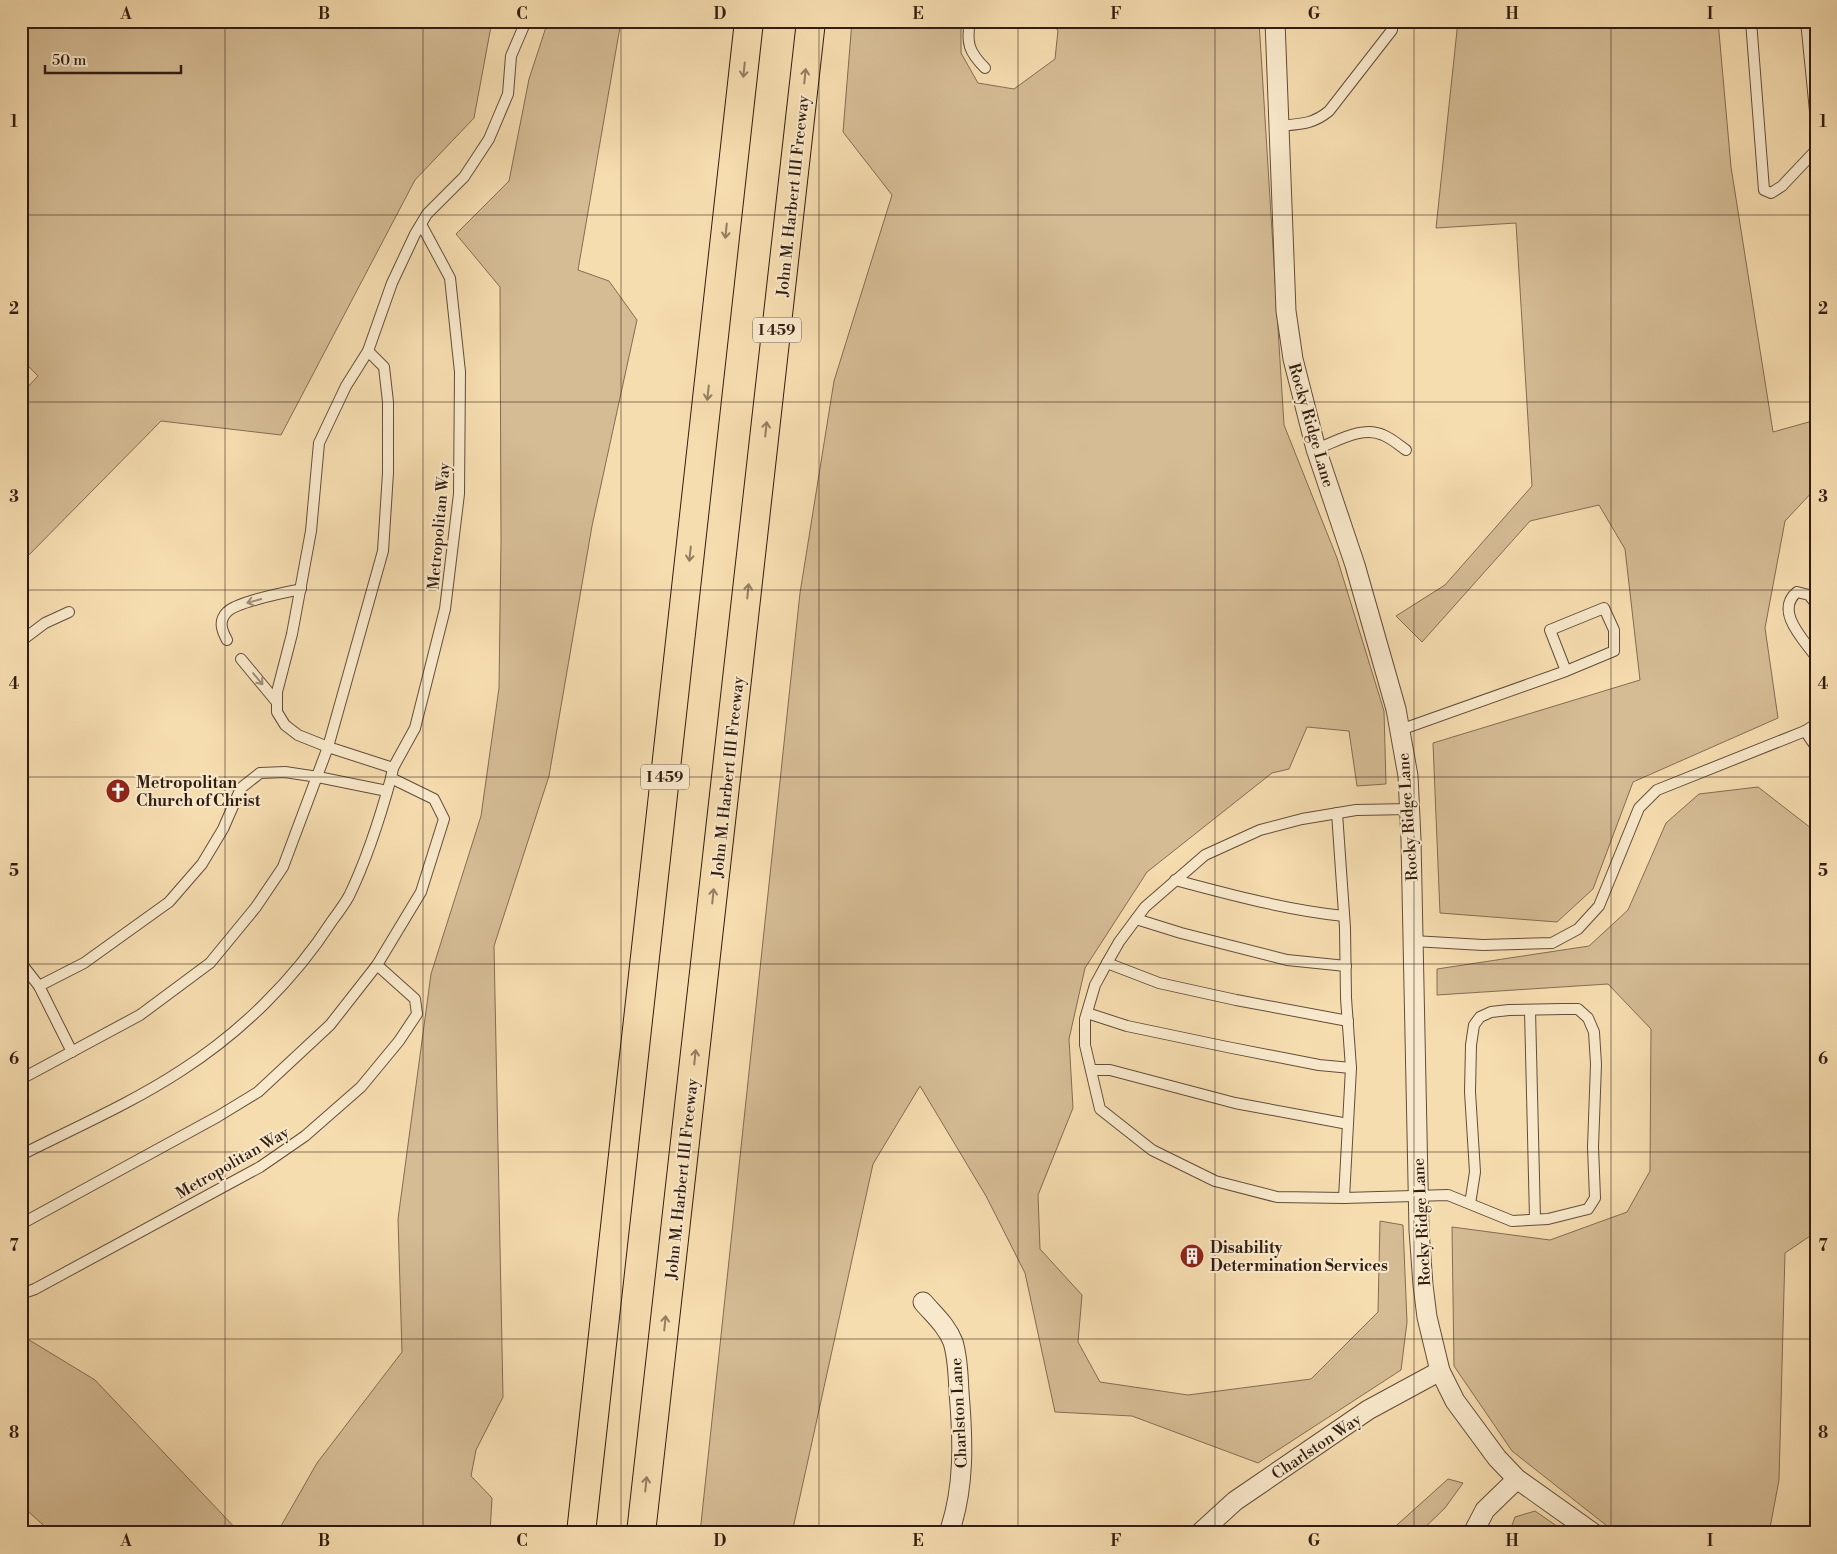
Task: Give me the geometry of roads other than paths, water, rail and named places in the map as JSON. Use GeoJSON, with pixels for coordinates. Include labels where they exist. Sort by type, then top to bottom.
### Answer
{"type":"FeatureCollection","features":[{"type":"Feature","properties":{"kind":"highway","name":"I 459"},"geometry":{"type":"LineString","coordinates":[[581,1533],[749,21]]}},
{"type":"Feature","properties":{"kind":"highway","name":"John M. Harbert III Freeway"},"geometry":{"type":"LineString","coordinates":[[641,1533],[812,21]]}},
{"type":"Feature","properties":{"kind":"street","name":"Rocky Ridge Lane"},"geometry":{"type":"LineString","coordinates":[[1275,21],[1286,311],[1293,359],[1316,450],[1363,590],[1396,709],[1408,776],[1418,1197],[1423,1285],[1427,1317],[1440,1371],[1455,1401],[1498,1458],[1517,1479],[1593,1533]]}},
{"type":"Feature","properties":{"kind":"street","name":"Charlston Lane"},"geometry":{"type":"LineString","coordinates":[[923,1302],[945,1326],[956,1355],[962,1430],[962,1459],[960,1485],[949,1533]]}},
{"type":"Feature","properties":{"kind":"street","name":"Charlston Way"},"geometry":{"type":"LineString","coordinates":[[1200,1533],[1234,1501],[1368,1410],[1440,1371]]}},
{"type":"Feature","properties":{"kind":"street"},"geometry":{"type":"LineString","coordinates":[[1473,1533],[1485,1510],[1517,1479]]}},
{"type":"Feature","properties":{"kind":"lane"},"geometry":{"type":"LineString","coordinates":[[21,1224],[217,1117],[258,1092],[330,1025],[377,965],[420,892],[444,819],[434,799],[392,773],[298,735],[284,725],[277,712],[275,700],[292,634],[311,531],[319,443],[346,386],[368,351],[392,283],[421,224],[427,214],[464,177],[489,139],[508,94],[511,56],[526,21]]}},
{"type":"Feature","properties":{"kind":"lane"},"geometry":{"type":"LineString","coordinates":[[970,21],[968,44],[974,57],[985,68]]}},
{"type":"Feature","properties":{"kind":"lane"},"geometry":{"type":"LineString","coordinates":[[1278,126],[1306,124],[1318,120],[1329,111],[1392,30],[1392,21]]}},
{"type":"Feature","properties":{"kind":"lane"},"geometry":{"type":"LineString","coordinates":[[1751,21],[1764,190],[1771,194],[1782,186],[1816,150]]}},
{"type":"Feature","properties":{"kind":"lane"},"geometry":{"type":"LineString","coordinates":[[1806,21],[1816,121]]}},
{"type":"Feature","properties":{"kind":"lane","name":"Metropolitan Way"},"geometry":{"type":"LineString","coordinates":[[21,1155],[181,1071],[224,1042],[315,948],[348,897],[381,818],[392,773],[415,728],[445,609],[459,494],[460,372],[450,278],[421,224]]}},
{"type":"Feature","properties":{"kind":"lane"},"geometry":{"type":"LineString","coordinates":[[21,1080],[140,1015],[210,964],[256,907],[283,868],[328,747],[383,550],[388,473],[388,402],[384,368],[368,351]]}},
{"type":"Feature","properties":{"kind":"lane"},"geometry":{"type":"LineString","coordinates":[[1316,450],[1353,435],[1369,432],[1383,434],[1406,450]]}},
{"type":"Feature","properties":{"kind":"lane"},"geometry":{"type":"LineString","coordinates":[[227,640],[221,630],[222,622],[226,613],[236,606],[301,589]]}},
{"type":"Feature","properties":{"kind":"lane"},"geometry":{"type":"LineString","coordinates":[[1816,604],[1809,595],[1797,592],[1788,603],[1788,616],[1816,657]]}},
{"type":"Feature","properties":{"kind":"lane"},"geometry":{"type":"LineString","coordinates":[[1400,730],[1566,671],[1614,651],[1614,630],[1604,608],[1550,630],[1566,671]]}},
{"type":"Feature","properties":{"kind":"lane"},"geometry":{"type":"LineString","coordinates":[[21,641],[45,623],[69,612]]}},
{"type":"Feature","properties":{"kind":"lane"},"geometry":{"type":"LineString","coordinates":[[241,659],[275,700]]}},
{"type":"Feature","properties":{"kind":"lane"},"geometry":{"type":"LineString","coordinates":[[1413,941],[1482,945],[1552,943],[1578,930],[1599,906],[1639,808],[1657,790],[1806,731],[1816,724]]}},
{"type":"Feature","properties":{"kind":"lane"},"geometry":{"type":"LineString","coordinates":[[1806,731],[1816,747]]}},
{"type":"Feature","properties":{"kind":"lane"},"geometry":{"type":"LineString","coordinates":[[38,986],[84,963],[169,902],[202,864],[223,829],[241,788],[260,773],[285,772],[387,791]]}},
{"type":"Feature","properties":{"kind":"lane"},"geometry":{"type":"LineString","coordinates":[[1410,809],[1356,810],[1302,819],[1260,830],[1205,855],[1145,907],[1119,942],[1095,985],[1085,1019],[1085,1045],[1100,1109],[1152,1150],[1215,1181],[1277,1197],[1344,1198],[1448,1195],[1470,1204],[1512,1221],[1548,1219],[1588,1208],[1595,1198],[1596,1064],[1594,1032],[1588,1018],[1578,1009],[1491,1012],[1480,1017],[1474,1025],[1471,1045],[1470,1092],[1475,1172],[1470,1204]]}},
{"type":"Feature","properties":{"kind":"lane"},"geometry":{"type":"LineString","coordinates":[[1337,813],[1352,1068],[1344,1198]]}},
{"type":"Feature","properties":{"kind":"lane"},"geometry":{"type":"LineString","coordinates":[[1175,880],[1310,912],[1344,916]]}},
{"type":"Feature","properties":{"kind":"lane"},"geometry":{"type":"LineString","coordinates":[[1136,919],[1181,933],[1287,960],[1346,966]]}},
{"type":"Feature","properties":{"kind":"lane"},"geometry":{"type":"LineString","coordinates":[[21,963],[38,986],[72,1052]]}},
{"type":"Feature","properties":{"kind":"lane"},"geometry":{"type":"LineString","coordinates":[[1107,963],[1160,983],[1236,1000],[1348,1021]]}},
{"type":"Feature","properties":{"kind":"lane","name":"Metropolitan Way"},"geometry":{"type":"LineString","coordinates":[[21,1294],[35,1289],[260,1167],[305,1136],[361,1087],[417,1014],[415,999],[377,965]]}},
{"type":"Feature","properties":{"kind":"lane"},"geometry":{"type":"LineString","coordinates":[[1530,1010],[1535,1219]]}},
{"type":"Feature","properties":{"kind":"lane"},"geometry":{"type":"LineString","coordinates":[[1087,1013],[1127,1026],[1209,1044],[1318,1065],[1352,1068]]}},
{"type":"Feature","properties":{"kind":"lane"},"geometry":{"type":"LineString","coordinates":[[1091,1070],[1110,1070],[1235,1102],[1348,1124]]}},
{"type":"Feature","properties":{"kind":"place","name":"Metropolitan Church of Christ"},"geometry":{"type":"Point","coordinates":[118,791]}},
{"type":"Feature","properties":{"kind":"place","name":"Disability Determination Services"},"geometry":{"type":"Point","coordinates":[1192,1256]}}]}
